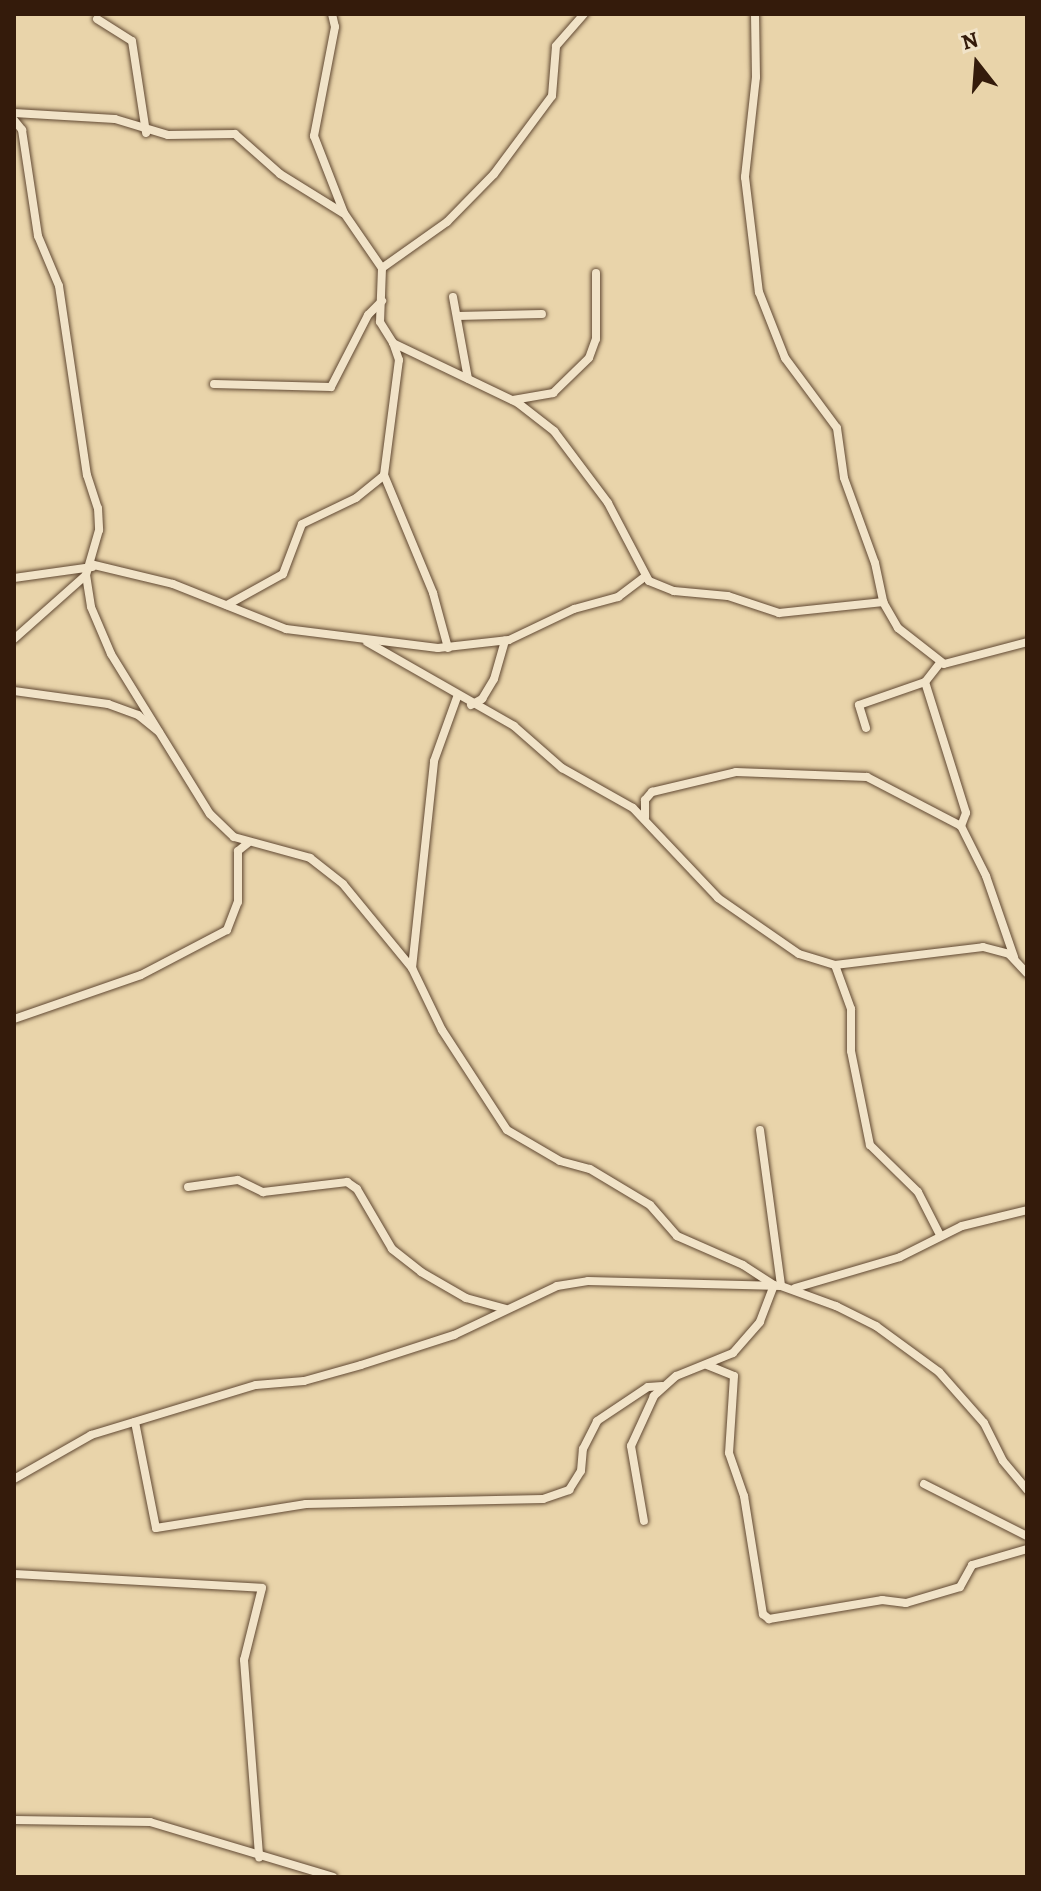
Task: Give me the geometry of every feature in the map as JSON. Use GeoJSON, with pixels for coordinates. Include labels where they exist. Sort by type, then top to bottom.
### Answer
{"type":"FeatureCollection","features":[{"type":"Feature","properties":{"kind":"street"},"geometry":{"type":"LineString","coordinates":[[332,14],[335,27],[314,136],[344,213],[382,268],[380,322],[399,360],[384,475],[433,593],[448,648]]}},
{"type":"Feature","properties":{"kind":"street"},"geometry":{"type":"LineString","coordinates":[[382,268],[447,222],[494,174],[552,96],[556,46],[584,14]]}},
{"type":"Feature","properties":{"kind":"street"},"geometry":{"type":"LineString","coordinates":[[755,14],[756,77],[745,177],[757,282],[785,358],[837,428],[844,478],[883,602],[898,628],[940,663],[955,663],[1027,642]]}},
{"type":"Feature","properties":{"kind":"street"},"geometry":{"type":"LineString","coordinates":[[97,19],[132,41],[146,133]]}},
{"type":"Feature","properties":{"kind":"street"},"geometry":{"type":"LineString","coordinates":[[14,113],[115,119],[146,133],[235,134],[280,174],[344,213]]}},
{"type":"Feature","properties":{"kind":"street"},"geometry":{"type":"LineString","coordinates":[[14,120],[22,130],[38,236],[59,286],[87,475],[98,508],[99,530],[89,569],[91,607],[111,654],[210,814],[248,843],[325,866],[412,968],[442,1030],[507,1130],[546,1155],[590,1169],[650,1205],[677,1236],[743,1265],[778,1286]]}},
{"type":"Feature","properties":{"kind":"street"},"geometry":{"type":"LineString","coordinates":[[512,400],[553,393],[589,358],[596,339],[596,273]]}},
{"type":"Feature","properties":{"kind":"street"},"geometry":{"type":"LineString","coordinates":[[453,297],[468,379]]}},
{"type":"Feature","properties":{"kind":"street"},"geometry":{"type":"LineString","coordinates":[[214,384],[331,387],[368,315],[382,301]]}},
{"type":"Feature","properties":{"kind":"street"},"geometry":{"type":"LineString","coordinates":[[457,316],[542,314]]}},
{"type":"Feature","properties":{"kind":"street"},"geometry":{"type":"LineString","coordinates":[[393,343],[512,400],[554,431],[581,462],[645,577],[674,591],[728,596],[779,613],[883,602]]}},
{"type":"Feature","properties":{"kind":"street"},"geometry":{"type":"LineString","coordinates":[[226,606],[283,574],[302,524],[356,498],[384,475]]}},
{"type":"Feature","properties":{"kind":"street"},"geometry":{"type":"LineString","coordinates":[[14,578],[89,569],[141,574],[286,629],[367,642],[448,648],[505,641],[574,609],[618,597],[645,577]]}},
{"type":"Feature","properties":{"kind":"street"},"geometry":{"type":"LineString","coordinates":[[14,639],[89,569]]}},
{"type":"Feature","properties":{"kind":"street"},"geometry":{"type":"LineString","coordinates":[[471,705],[482,699],[494,679],[505,641]]}},
{"type":"Feature","properties":{"kind":"street"},"geometry":{"type":"LineString","coordinates":[[367,642],[457,697],[514,726],[562,768],[645,818],[700,882],[746,922],[817,963],[835,965],[976,947],[1014,957]]}},
{"type":"Feature","properties":{"kind":"street"},"geometry":{"type":"LineString","coordinates":[[866,728],[859,705],[925,682],[940,663]]}},
{"type":"Feature","properties":{"kind":"street"},"geometry":{"type":"LineString","coordinates":[[925,682],[966,813],[961,826]]}},
{"type":"Feature","properties":{"kind":"street"},"geometry":{"type":"LineString","coordinates":[[14,691],[108,704],[138,715],[162,734]]}},
{"type":"Feature","properties":{"kind":"street"},"geometry":{"type":"LineString","coordinates":[[412,968],[434,761],[457,697]]}},
{"type":"Feature","properties":{"kind":"street"},"geometry":{"type":"LineString","coordinates":[[645,818],[645,800],[652,792],[745,771],[863,776],[961,826],[986,876],[1014,957],[1027,973]]}},
{"type":"Feature","properties":{"kind":"street"},"geometry":{"type":"LineString","coordinates":[[14,1019],[141,975],[227,930],[238,902],[238,851],[248,843]]}},
{"type":"Feature","properties":{"kind":"street"},"geometry":{"type":"LineString","coordinates":[[835,965],[851,1009],[851,1051],[870,1145],[918,1192],[940,1235]]}},
{"type":"Feature","properties":{"kind":"street"},"geometry":{"type":"LineString","coordinates":[[135,1422],[156,1528],[306,1504],[543,1499],[569,1490],[581,1471],[583,1449],[597,1421],[648,1387],[662,1386],[707,1365],[750,1337],[778,1286],[760,1130]]}},
{"type":"Feature","properties":{"kind":"street"},"geometry":{"type":"LineString","coordinates":[[188,1187],[238,1180],[263,1192],[347,1182],[357,1189],[392,1249],[421,1272],[466,1298],[507,1309]]}},
{"type":"Feature","properties":{"kind":"street"},"geometry":{"type":"LineString","coordinates":[[795,1288],[900,1257],[940,1235],[1027,1210]]}},
{"type":"Feature","properties":{"kind":"street"},"geometry":{"type":"LineString","coordinates":[[14,1479],[74,1442],[256,1385],[304,1381],[361,1365],[454,1335],[557,1286],[588,1281],[795,1288],[876,1326],[939,1372],[984,1423],[1003,1461],[1027,1490]]}},
{"type":"Feature","properties":{"kind":"street"},"geometry":{"type":"LineString","coordinates":[[707,1365],[734,1376],[729,1453],[744,1496],[763,1614],[769,1619],[882,1600],[906,1603],[960,1587],[972,1565],[1027,1549]]}},
{"type":"Feature","properties":{"kind":"street"},"geometry":{"type":"LineString","coordinates":[[644,1521],[631,1446],[662,1386]]}},
{"type":"Feature","properties":{"kind":"street"},"geometry":{"type":"LineString","coordinates":[[924,1484],[1027,1536]]}},
{"type":"Feature","properties":{"kind":"street"},"geometry":{"type":"LineString","coordinates":[[14,1574],[262,1588],[244,1660],[259,1857]]}},
{"type":"Feature","properties":{"kind":"street"},"geometry":{"type":"LineString","coordinates":[[14,1820],[137,1820],[333,1877]]}}]}
